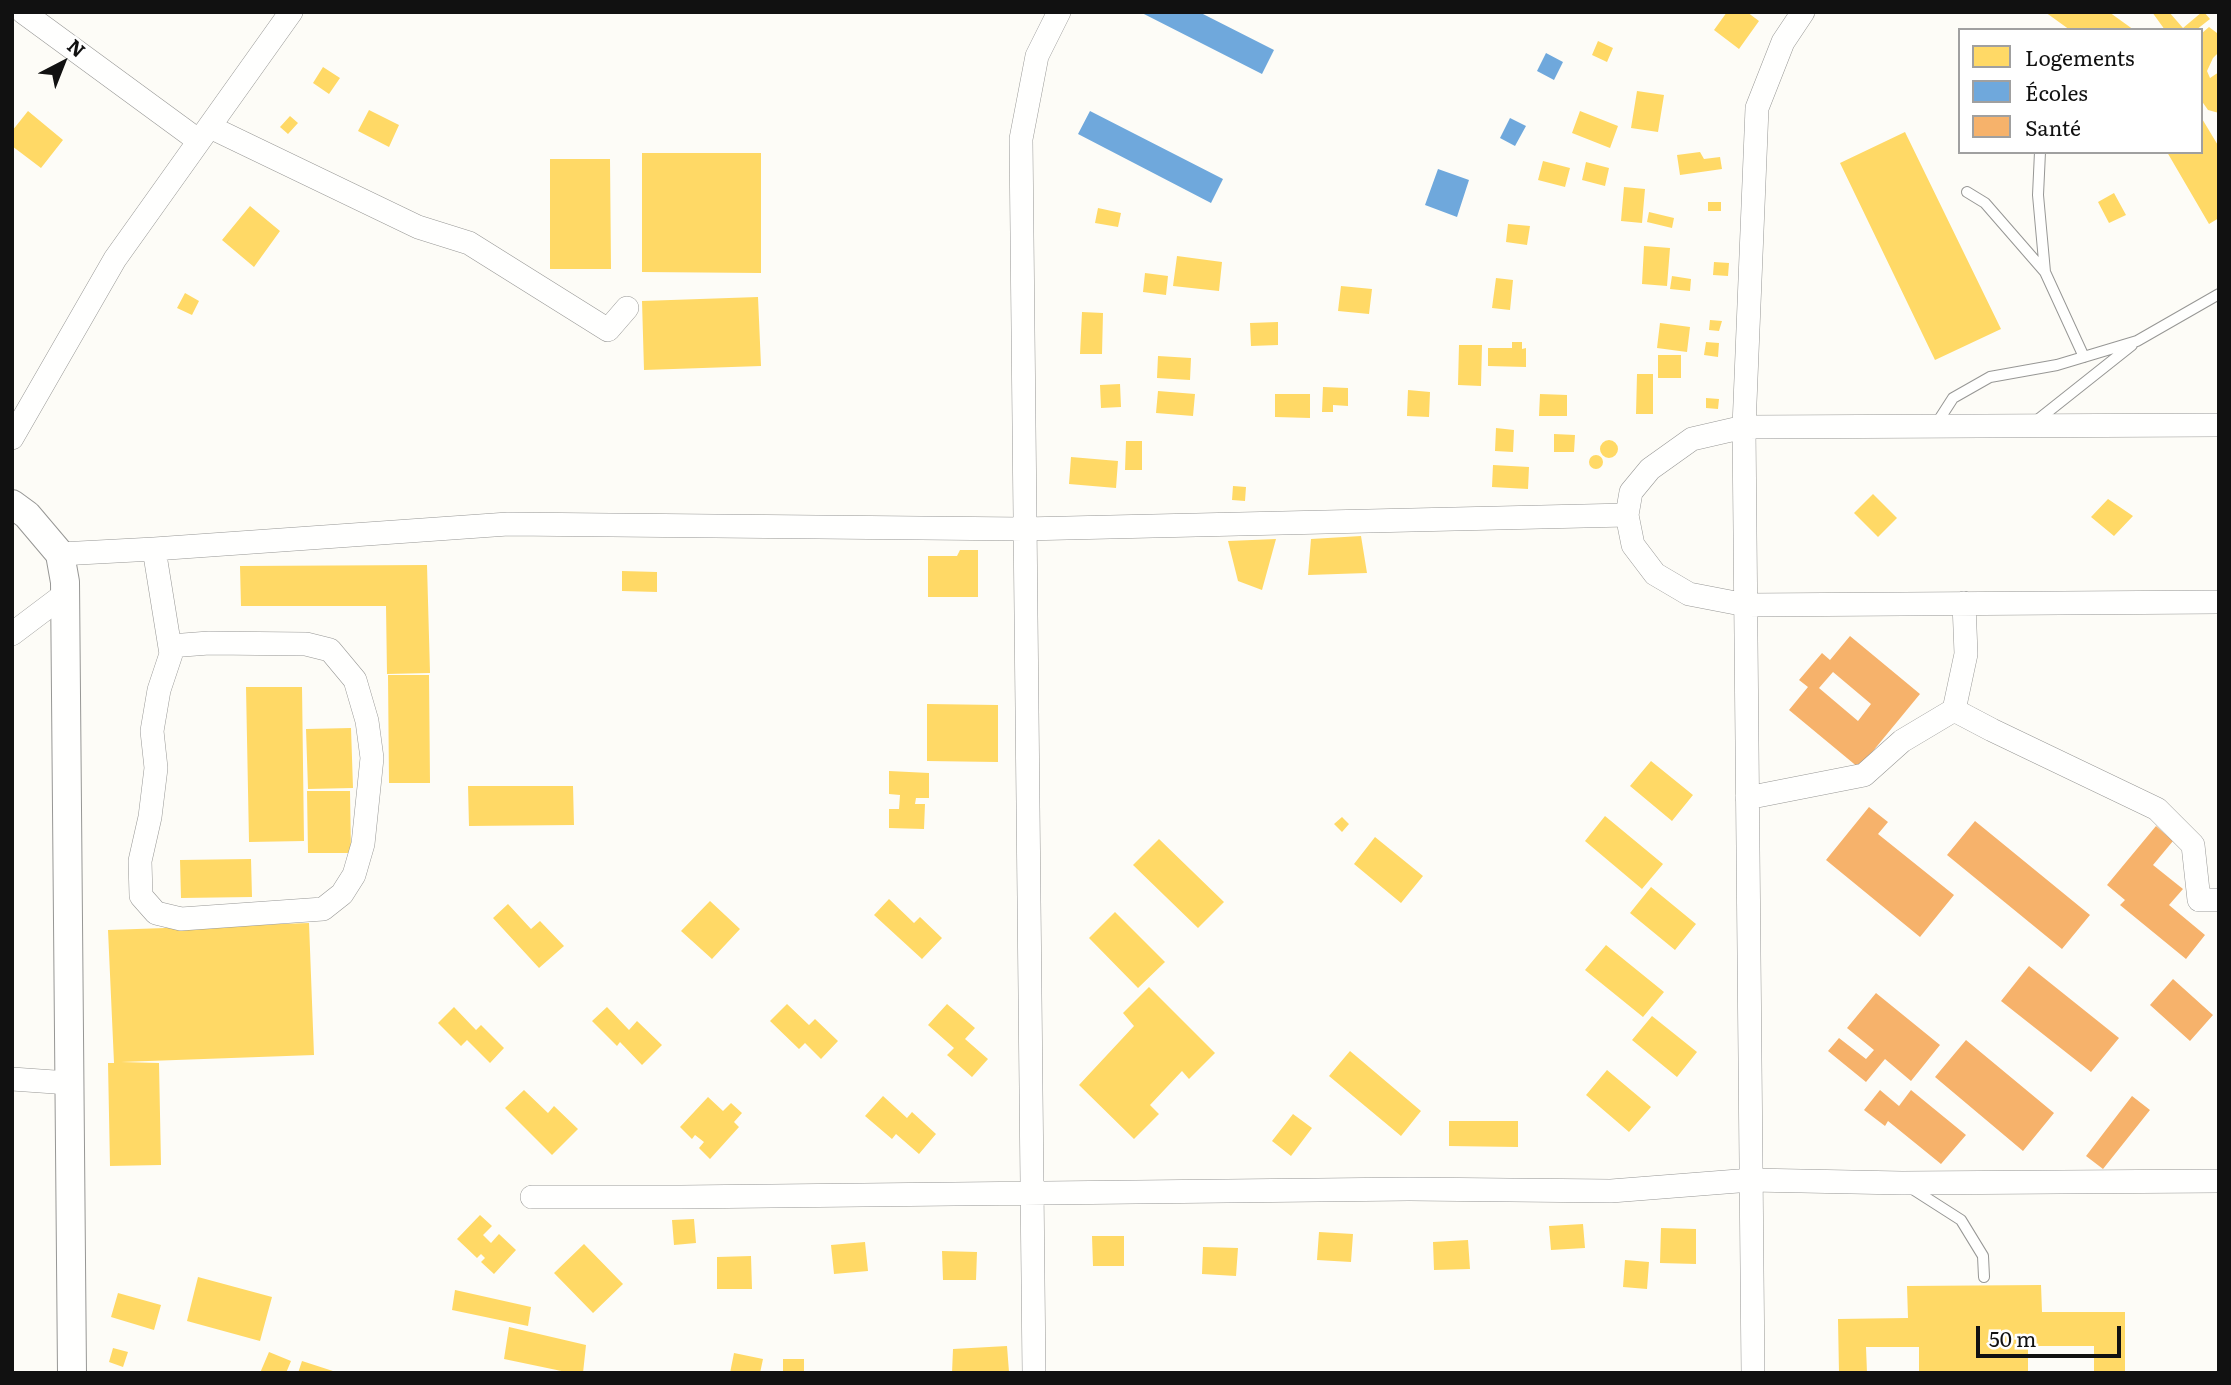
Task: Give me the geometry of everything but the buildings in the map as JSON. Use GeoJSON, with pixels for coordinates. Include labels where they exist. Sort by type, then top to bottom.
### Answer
{"type":"FeatureCollection","features":[{"type":"Feature","properties":{"kind":"street"},"geometry":{"type":"LineString","coordinates":[[23,12],[204,134],[418,226],[469,243],[608,330],[627,308]]}},
{"type":"Feature","properties":{"kind":"street"},"geometry":{"type":"LineString","coordinates":[[12,438],[115,259],[291,12]]}},
{"type":"Feature","properties":{"kind":"street"},"geometry":{"type":"LineString","coordinates":[[1034,1373],[1021,139],[1037,56],[1059,12]]}},
{"type":"Feature","properties":{"kind":"street"},"geometry":{"type":"LineString","coordinates":[[1753,1373],[1744,427],[1757,108],[1783,43],[1803,12]]}},
{"type":"Feature","properties":{"kind":"street"},"geometry":{"type":"LineString","coordinates":[[2219,425],[1744,427],[1692,439],[1650,470],[1631,492],[1627,515],[1633,545],[1655,574],[1689,594],[1746,605],[2219,602]]}},
{"type":"Feature","properties":{"kind":"street"},"geometry":{"type":"LineString","coordinates":[[12,504],[27,515],[60,554],[65,594],[72,1373]]}},
{"type":"Feature","properties":{"kind":"street"},"geometry":{"type":"LineString","coordinates":[[60,554],[508,524],[1024,529],[1627,515]]}},
{"type":"Feature","properties":{"kind":"street"},"geometry":{"type":"LineString","coordinates":[[154,549],[171,654],[159,690],[152,731],[156,768],[150,817],[140,861],[141,896],[156,913],[181,919],[323,909],[342,894],[354,875],[363,844],[372,758],[367,720],[355,680],[330,650],[306,644],[209,643],[170,646]]}},
{"type":"Feature","properties":{"kind":"street"},"geometry":{"type":"LineString","coordinates":[[12,635],[65,594]]}},
{"type":"Feature","properties":{"kind":"street"},"geometry":{"type":"LineString","coordinates":[[1747,798],[1864,775],[1902,741],[1954,709],[1966,654],[1964,603]]}},
{"type":"Feature","properties":{"kind":"street"},"geometry":{"type":"LineString","coordinates":[[1954,709],[2157,809],[2193,845],[2199,900],[2219,900]]}},
{"type":"Feature","properties":{"kind":"street"},"geometry":{"type":"LineString","coordinates":[[12,1079],[69,1083]]}},
{"type":"Feature","properties":{"kind":"street"},"geometry":{"type":"LineString","coordinates":[[531,1196],[1409,1189],[1611,1191],[1751,1180],[1902,1183],[2219,1181]]}},
{"type":"Feature","properties":{"kind":"lane"},"geometry":{"type":"LineString","coordinates":[[2040,154],[2038,195],[2045,272]]}},
{"type":"Feature","properties":{"kind":"lane"},"geometry":{"type":"LineString","coordinates":[[1967,192],[1985,203],[2045,272],[2084,357]]}},
{"type":"Feature","properties":{"kind":"lane"},"geometry":{"type":"LineString","coordinates":[[2031,426],[2137,341],[2219,295]]}},
{"type":"Feature","properties":{"kind":"lane"},"geometry":{"type":"LineString","coordinates":[[1935,426],[1953,398],[1990,377],[2057,365],[2137,341]]}},
{"type":"Feature","properties":{"kind":"lane"},"geometry":{"type":"LineString","coordinates":[[1902,1183],[1961,1220],[1983,1256],[1984,1277]]}}]}
